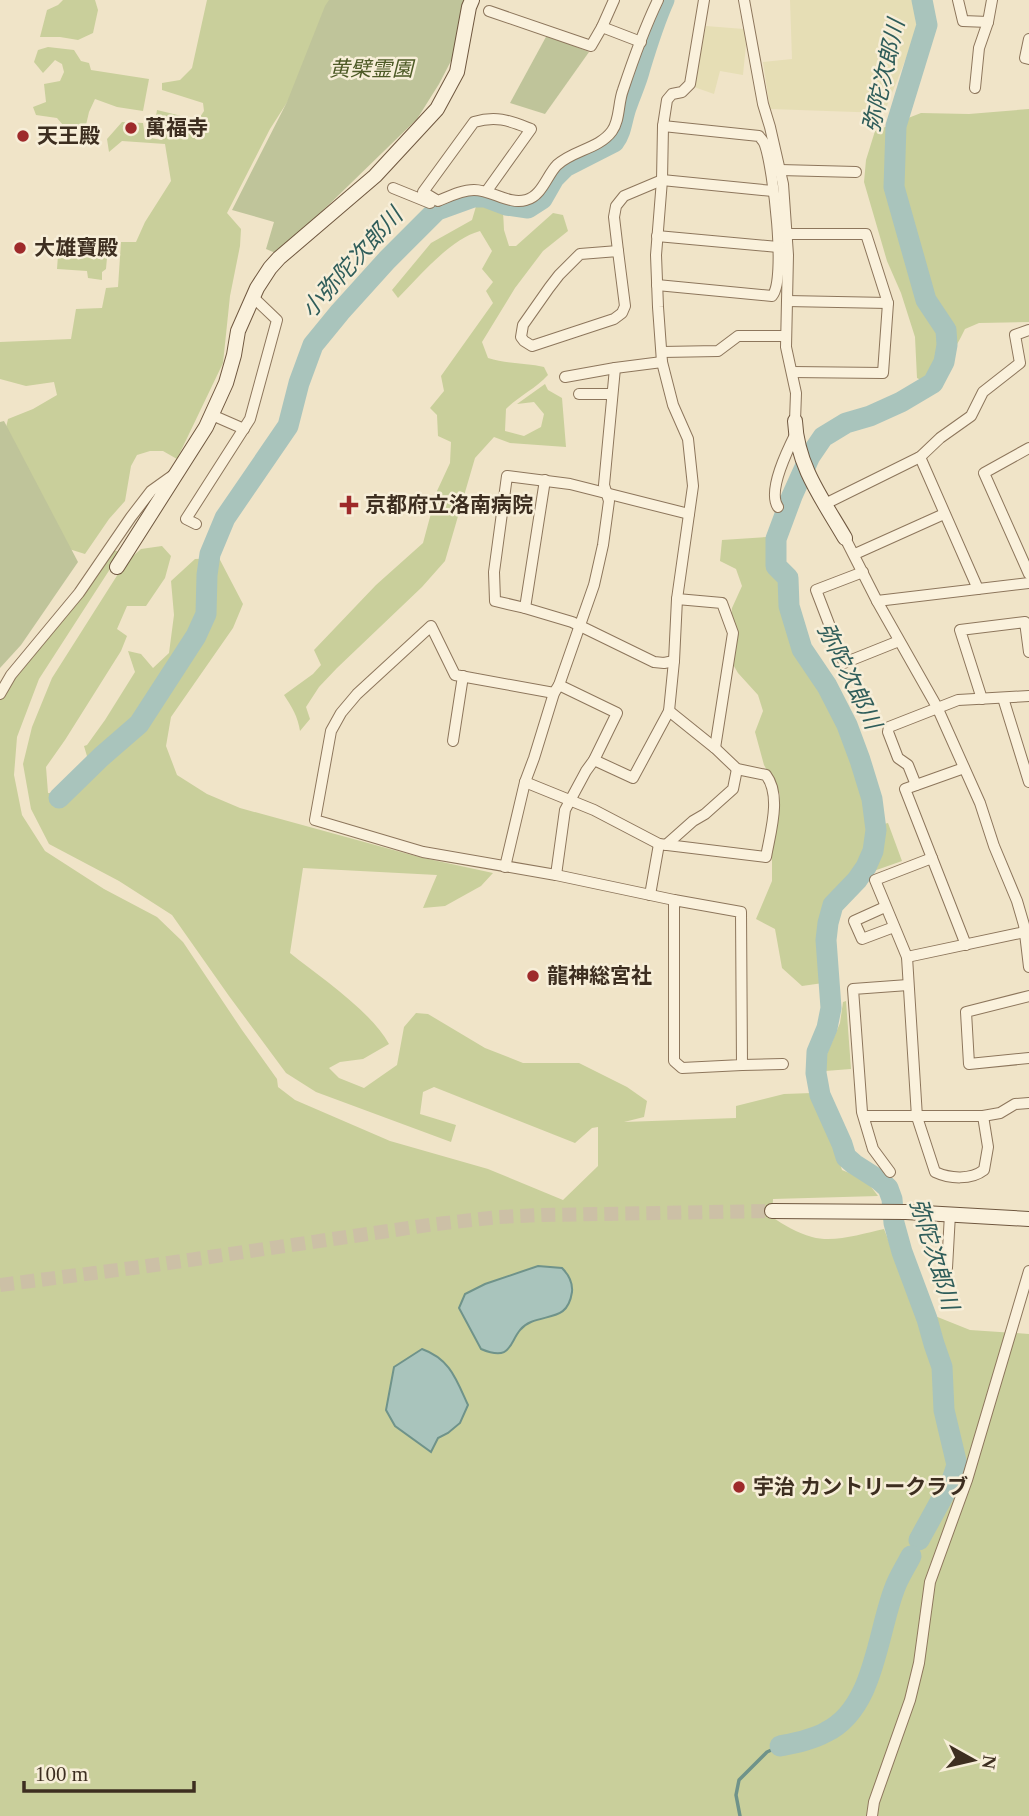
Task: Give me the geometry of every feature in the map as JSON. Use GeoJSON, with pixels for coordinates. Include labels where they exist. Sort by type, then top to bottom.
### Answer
{"type":"FeatureCollection","features":[{"type":"Feature","properties":{"kind":"street"},"geometry":{"type":"LineString","coordinates":[[117,568],[206,427],[226,383],[238,331],[270,268],[375,176],[437,109],[457,72],[472,0]]}},
{"type":"Feature","properties":{"kind":"street"},"geometry":{"type":"LineString","coordinates":[[489,11],[591,47],[614,0]]}},
{"type":"Feature","properties":{"kind":"street"},"geometry":{"type":"LineString","coordinates":[[393,188],[433,204],[458,193],[474,190],[520,202],[531,200],[557,165],[599,143],[611,133],[622,93],[659,0]]}},
{"type":"Feature","properties":{"kind":"street"},"geometry":{"type":"LineString","coordinates":[[594,760],[634,778],[669,711],[677,599],[693,486],[688,439],[673,405],[662,357],[657,236],[667,100],[690,84],[704,0]]}},
{"type":"Feature","properties":{"kind":"street"},"geometry":{"type":"LineString","coordinates":[[744,0],[762,104],[780,170],[786,209],[786,347],[796,393],[795,427],[799,452],[821,497],[855,554],[877,601],[937,707],[980,803],[993,846],[1017,901],[1025,932],[1029,967]]}},
{"type":"Feature","properties":{"kind":"street"},"geometry":{"type":"LineString","coordinates":[[958,0],[962,20],[988,22]]}},
{"type":"Feature","properties":{"kind":"street"},"geometry":{"type":"LineString","coordinates":[[975,88],[979,48],[992,0]]}},
{"type":"Feature","properties":{"kind":"street"},"geometry":{"type":"LineString","coordinates":[[602,27],[641,43]]}},
{"type":"Feature","properties":{"kind":"street"},"geometry":{"type":"LineString","coordinates":[[1029,39],[1025,58],[1029,59]]}},
{"type":"Feature","properties":{"kind":"street"},"geometry":{"type":"LineString","coordinates":[[438,201],[423,192],[474,122],[488,118],[506,120],[531,129],[486,192]]}},
{"type":"Feature","properties":{"kind":"street"},"geometry":{"type":"LineString","coordinates":[[657,285],[772,296],[777,290],[778,247],[773,191],[764,143],[759,136],[663,126]]}},
{"type":"Feature","properties":{"kind":"street"},"geometry":{"type":"LineString","coordinates":[[780,170],[856,172]]}},
{"type":"Feature","properties":{"kind":"street"},"geometry":{"type":"LineString","coordinates":[[618,251],[580,254],[559,275],[523,325],[521,337],[524,341],[532,346],[614,319],[622,313],[625,306],[614,217],[616,206],[624,197],[662,180],[773,191]]}},
{"type":"Feature","properties":{"kind":"street"},"geometry":{"type":"LineString","coordinates":[[787,234],[866,234],[888,303],[883,373],[792,372]]}},
{"type":"Feature","properties":{"kind":"street"},"geometry":{"type":"LineString","coordinates":[[657,236],[778,247]]}},
{"type":"Feature","properties":{"kind":"street"},"geometry":{"type":"LineString","coordinates":[[196,524],[186,519],[250,419],[258,396],[277,320],[253,297]]}},
{"type":"Feature","properties":{"kind":"street"},"geometry":{"type":"LineString","coordinates":[[787,300],[888,303]]}},
{"type":"Feature","properties":{"kind":"street"},"geometry":{"type":"LineString","coordinates":[[821,497],[920,457],[940,438],[971,416],[983,392],[1020,363],[1015,335],[1029,330]]}},
{"type":"Feature","properties":{"kind":"street"},"geometry":{"type":"LineString","coordinates":[[565,377],[662,357],[718,351],[738,336],[786,336]]}},
{"type":"Feature","properties":{"kind":"street"},"geometry":{"type":"LineString","coordinates":[[505,867],[525,782],[581,626],[603,545],[609,501],[604,485],[615,368]]}},
{"type":"Feature","properties":{"kind":"street"},"geometry":{"type":"LineString","coordinates":[[579,394],[612,394]]}},
{"type":"Feature","properties":{"kind":"street"},"geometry":{"type":"LineString","coordinates":[[212,415],[244,429]]}},
{"type":"Feature","properties":{"kind":"street"},"geometry":{"type":"LineString","coordinates":[[778,508],[774,502],[774,491],[795,427]]}},
{"type":"Feature","properties":{"kind":"street"},"geometry":{"type":"LineString","coordinates":[[1029,448],[984,473],[1029,574]]}},
{"type":"Feature","properties":{"kind":"street"},"geometry":{"type":"LineString","coordinates":[[920,457],[978,589]]}},
{"type":"Feature","properties":{"kind":"street"},"geometry":{"type":"LineString","coordinates":[[0,694],[11,675],[79,593],[131,517],[152,491],[180,471]]}},
{"type":"Feature","properties":{"kind":"street"},"geometry":{"type":"LineString","coordinates":[[674,661],[654,662],[581,626],[495,601],[494,572],[507,477],[570,484],[689,514]]}},
{"type":"Feature","properties":{"kind":"street"},"geometry":{"type":"LineString","coordinates":[[525,608],[545,480]]}},
{"type":"Feature","properties":{"kind":"street"},"geometry":{"type":"LineString","coordinates":[[855,554],[944,514]]}},
{"type":"Feature","properties":{"kind":"street"},"geometry":{"type":"LineString","coordinates":[[863,572],[816,590],[845,663],[899,641]]}},
{"type":"Feature","properties":{"kind":"street"},"geometry":{"type":"LineString","coordinates":[[877,601],[1029,583]]}},
{"type":"Feature","properties":{"kind":"street"},"geometry":{"type":"LineString","coordinates":[[677,599],[722,603],[733,633],[715,748]]}},
{"type":"Feature","properties":{"kind":"street"},"geometry":{"type":"LineString","coordinates":[[982,699],[960,630],[1025,622],[1029,652]]}},
{"type":"Feature","properties":{"kind":"street"},"geometry":{"type":"LineString","coordinates":[[556,875],[565,810],[617,713],[557,689],[455,675],[431,626],[357,694],[341,713],[331,731],[315,820],[423,852],[741,912],[742,1065]]}},
{"type":"Feature","properties":{"kind":"street"},"geometry":{"type":"LineString","coordinates":[[453,741],[463,676]]}},
{"type":"Feature","properties":{"kind":"street"},"geometry":{"type":"LineString","coordinates":[[916,785],[908,765],[898,758],[888,732],[889,727],[958,700],[1029,696]]}},
{"type":"Feature","properties":{"kind":"street"},"geometry":{"type":"LineString","coordinates":[[1003,698],[1029,782]]}},
{"type":"Feature","properties":{"kind":"street"},"geometry":{"type":"LineString","coordinates":[[525,782],[570,800],[662,844],[766,857],[775,801],[770,780],[766,775],[737,769],[669,711]]}},
{"type":"Feature","properties":{"kind":"street"},"geometry":{"type":"LineString","coordinates":[[964,768],[905,789],[966,945]]}},
{"type":"Feature","properties":{"kind":"street"},"geometry":{"type":"LineString","coordinates":[[650,895],[662,844],[705,814],[733,789],[737,769]]}},
{"type":"Feature","properties":{"kind":"street"},"geometry":{"type":"LineString","coordinates":[[932,858],[875,880],[906,957],[917,1117],[935,1172],[945,1176],[976,1176],[985,1170],[988,1147],[983,1116]]}},
{"type":"Feature","properties":{"kind":"street"},"geometry":{"type":"LineString","coordinates":[[674,900],[674,1061],[682,1068],[783,1064]]}},
{"type":"Feature","properties":{"kind":"street"},"geometry":{"type":"LineString","coordinates":[[885,907],[854,921],[862,939],[894,927]]}},
{"type":"Feature","properties":{"kind":"street"},"geometry":{"type":"LineString","coordinates":[[906,957],[1025,932]]}},
{"type":"Feature","properties":{"kind":"street"},"geometry":{"type":"LineString","coordinates":[[890,1172],[873,1149],[864,1116],[853,989],[908,985]]}},
{"type":"Feature","properties":{"kind":"street"},"geometry":{"type":"LineString","coordinates":[[1029,996],[966,1012],[969,1064],[1029,1058]]}},
{"type":"Feature","properties":{"kind":"street"},"geometry":{"type":"LineString","coordinates":[[864,1116],[983,1116],[1000,1113],[1015,1104],[1029,1102]]}},
{"type":"Feature","properties":{"kind":"street"},"geometry":{"type":"LineString","coordinates":[[772,1211],[906,1212],[1029,1219]]}},
{"type":"Feature","properties":{"kind":"street"},"geometry":{"type":"LineString","coordinates":[[947,1268],[950,1214]]}},
{"type":"Feature","properties":{"kind":"street"},"geometry":{"type":"LineString","coordinates":[[872,1816],[874,1802],[910,1700],[919,1663],[930,1582],[967,1480],[1029,1271]]}},
{"type":"Feature","properties":{"kind":"shaded area"},"geometry":{"type":"Polygon","coordinates":[[[790,0],[913,0],[917,31],[884,113],[770,109],[763,62],[792,59],[790,0]]]}},
{"type":"Feature","properties":{"kind":"shaded area"},"geometry":{"type":"Polygon","coordinates":[[[706,26],[744,29],[746,45],[743,75],[720,71],[714,94],[694,87],[706,26]]]}},
{"type":"Feature","properties":{"kind":"green space"},"geometry":{"type":"Polygon","coordinates":[[[63,0],[95,0],[98,10],[93,33],[78,40],[40,37],[47,10],[63,0]]]}},
{"type":"Feature","properties":{"kind":"green space"},"geometry":{"type":"Polygon","coordinates":[[[207,0],[341,0],[227,213],[241,229],[223,363],[177,459],[163,451],[137,455],[131,466],[125,501],[85,554],[69,549],[4,436],[8,419],[57,395],[54,382],[26,386],[0,379],[0,342],[71,339],[76,309],[102,308],[106,288],[118,287],[121,242],[136,242],[145,222],[171,181],[165,144],[122,141],[109,152],[107,139],[122,122],[143,123],[145,137],[162,140],[165,125],[155,122],[157,110],[198,120],[204,111],[203,103],[162,90],[162,83],[180,80],[192,68],[207,0]]]}},
{"type":"Feature","properties":{"kind":"green space","name":"黄檗霊園"},"geometry":{"type":"Polygon","coordinates":[[[329,0],[464,0],[452,59],[417,119],[278,254],[266,249],[274,222],[232,210],[287,102],[329,0]]]}},
{"type":"Feature","properties":{"kind":"green space"},"geometry":{"type":"Polygon","coordinates":[[[547,35],[589,52],[545,114],[510,103],[547,35]]]}},
{"type":"Feature","properties":{"kind":"green space"},"geometry":{"type":"Polygon","coordinates":[[[48,47],[74,50],[81,61],[89,63],[91,70],[149,79],[143,111],[117,107],[95,99],[86,125],[63,125],[57,118],[36,115],[33,107],[46,102],[44,84],[60,81],[64,72],[62,64],[55,60],[43,73],[34,62],[38,50],[48,47]]]}},
{"type":"Feature","properties":{"kind":"green space"},"geometry":{"type":"Polygon","coordinates":[[[1029,109],[1029,322],[979,323],[965,329],[948,358],[923,381],[917,378],[915,337],[887,261],[864,182],[866,160],[875,131],[921,113],[969,114],[1029,109]]]}},
{"type":"Feature","properties":{"kind":"green space"},"geometry":{"type":"Polygon","coordinates":[[[477,203],[494,206],[503,211],[504,230],[509,246],[516,246],[553,213],[563,215],[568,231],[543,251],[515,288],[482,342],[488,358],[544,367],[548,375],[506,409],[505,431],[524,436],[541,427],[544,414],[534,402],[517,404],[545,384],[548,390],[562,398],[566,447],[510,443],[494,437],[475,458],[445,561],[422,587],[319,687],[306,707],[310,719],[300,731],[294,712],[284,695],[321,665],[314,650],[376,585],[423,543],[437,491],[450,463],[451,442],[438,436],[437,415],[430,408],[444,391],[441,376],[493,303],[486,291],[493,282],[482,269],[492,251],[480,231],[469,235],[436,259],[398,298],[392,290],[431,243],[472,220],[477,203]]]}},
{"type":"Feature","properties":{"kind":"green space"},"geometry":{"type":"Polygon","coordinates":[[[59,241],[108,246],[102,280],[88,278],[87,271],[57,269],[59,241]]]}},
{"type":"Feature","properties":{"kind":"green space"},"geometry":{"type":"Polygon","coordinates":[[[4,421],[78,562],[21,645],[0,668],[0,422],[4,421]]]}},
{"type":"Feature","properties":{"kind":"green space"},"geometry":{"type":"Polygon","coordinates":[[[767,537],[769,566],[782,581],[787,619],[798,659],[824,692],[853,759],[867,802],[869,841],[856,872],[830,899],[823,933],[823,983],[802,986],[782,968],[775,929],[756,919],[772,881],[772,853],[780,794],[764,765],[755,732],[763,711],[758,695],[738,673],[728,656],[732,608],[742,586],[736,569],[720,561],[722,540],[767,537]]]}},
{"type":"Feature","properties":{"kind":"green space"},"geometry":{"type":"Polygon","coordinates":[[[162,546],[171,556],[165,578],[146,606],[127,606],[117,629],[127,636],[121,651],[46,767],[48,793],[70,792],[92,773],[84,746],[105,720],[135,672],[128,651],[141,654],[153,668],[169,653],[174,615],[171,581],[195,559],[219,558],[243,604],[233,628],[171,717],[166,746],[177,775],[207,794],[240,808],[419,857],[493,873],[481,886],[445,906],[423,908],[437,875],[303,868],[290,953],[358,1007],[389,1044],[363,1059],[340,1062],[329,1068],[339,1078],[364,1088],[397,1065],[404,1027],[416,1013],[428,1014],[485,1048],[523,1063],[579,1063],[627,1087],[647,1101],[644,1117],[624,1122],[736,1118],[736,1106],[784,1094],[812,1093],[842,1170],[866,1180],[878,1196],[773,1199],[772,1217],[796,1231],[820,1239],[848,1237],[884,1229],[915,1308],[970,1330],[1029,1334],[1029,1816],[0,1816],[0,697],[111,550],[121,552],[39,679],[17,737],[14,775],[22,815],[45,851],[104,889],[157,917],[183,942],[277,1079],[278,1087],[295,1100],[390,1141],[488,1169],[563,1200],[598,1166],[598,1127],[592,1128],[575,1143],[434,1087],[423,1092],[420,1114],[456,1125],[451,1142],[316,1092],[286,1073],[172,915],[119,881],[49,844],[31,809],[23,764],[32,727],[52,678],[125,563],[141,549],[162,546]]]}},
{"type":"Feature","properties":{"kind":"green space"},"geometry":{"type":"Polygon","coordinates":[[[888,823],[902,861],[868,873],[881,836],[880,825],[888,823]]]}},
{"type":"Feature","properties":{"kind":"green space"},"geometry":{"type":"Polygon","coordinates":[[[846,1001],[851,1069],[825,1071],[827,1054],[840,1023],[843,1002],[846,1001]]]}},
{"type":"Feature","properties":{"kind":"water"},"geometry":{"type":"Polygon","coordinates":[[[538,1266],[562,1268],[567,1273],[572,1288],[567,1307],[558,1314],[523,1327],[507,1350],[501,1353],[481,1349],[459,1308],[465,1294],[485,1284],[538,1266]]]}},
{"type":"Feature","properties":{"kind":"water"},"geometry":{"type":"Polygon","coordinates":[[[422,1349],[446,1364],[456,1378],[468,1405],[460,1423],[438,1438],[431,1452],[395,1426],[386,1410],[394,1367],[422,1349]]]}},
{"type":"Feature","properties":{"kind":"waterway","name":"小弥陀次郎川"},"geometry":{"type":"LineString","coordinates":[[59,798],[139,724],[196,636],[206,614],[210,554],[225,518],[288,426],[299,383],[313,345],[387,260],[437,210],[473,197],[485,197],[506,205],[528,208],[542,199],[554,178],[565,167],[614,142],[664,0]]}},
{"type":"Feature","properties":{"kind":"waterway","name":"弥陀次郎川"},"geometry":{"type":"LineString","coordinates":[[919,1540],[952,1480],[957,1465],[944,1410],[942,1367],[902,1252],[888,1188],[846,1157],[820,1095],[816,1073],[817,1052],[827,1028],[831,1008],[826,940],[828,923],[833,905],[857,880],[873,851],[876,830],[872,799],[847,725],[827,686],[802,649],[789,606],[788,578],[776,566],[776,539],[810,456],[823,437],[846,423],[901,402],[933,383],[944,362],[946,330],[926,300],[894,187],[896,126],[927,25],[922,0]]}},
{"type":"Feature","properties":{"kind":"waterway","name":"弥陀次郎川"},"geometry":{"type":"LineString","coordinates":[[780,1746],[826,1732],[842,1721],[854,1706],[872,1669],[888,1608],[911,1556]]}},
{"type":"Feature","properties":{"kind":"waterway"},"geometry":{"type":"LineString","coordinates":[[740,1816],[736,1795],[739,1780],[767,1752],[780,1746]]}},
{"type":"Feature","properties":{"kind":"tunnel"},"geometry":{"type":"LineString","coordinates":[[0,1285],[499,1217],[772,1211]]}},
{"type":"Feature","properties":{"kind":"place","name":"萬福寺"},"geometry":{"type":"Point","coordinates":[131,128]}},
{"type":"Feature","properties":{"kind":"place","name":"天王殿"},"geometry":{"type":"Point","coordinates":[23,136]}},
{"type":"Feature","properties":{"kind":"place","name":"大雄寶殿"},"geometry":{"type":"Point","coordinates":[20,248]}},
{"type":"Feature","properties":{"kind":"place","name":"京都府立洛南病院"},"geometry":{"type":"Point","coordinates":[349,505]}},
{"type":"Feature","properties":{"kind":"place","name":"龍神総宮社"},"geometry":{"type":"Point","coordinates":[533,976]}},
{"type":"Feature","properties":{"kind":"place","name":"宇治 カントリークラブ"},"geometry":{"type":"Point","coordinates":[739,1487]}}]}
